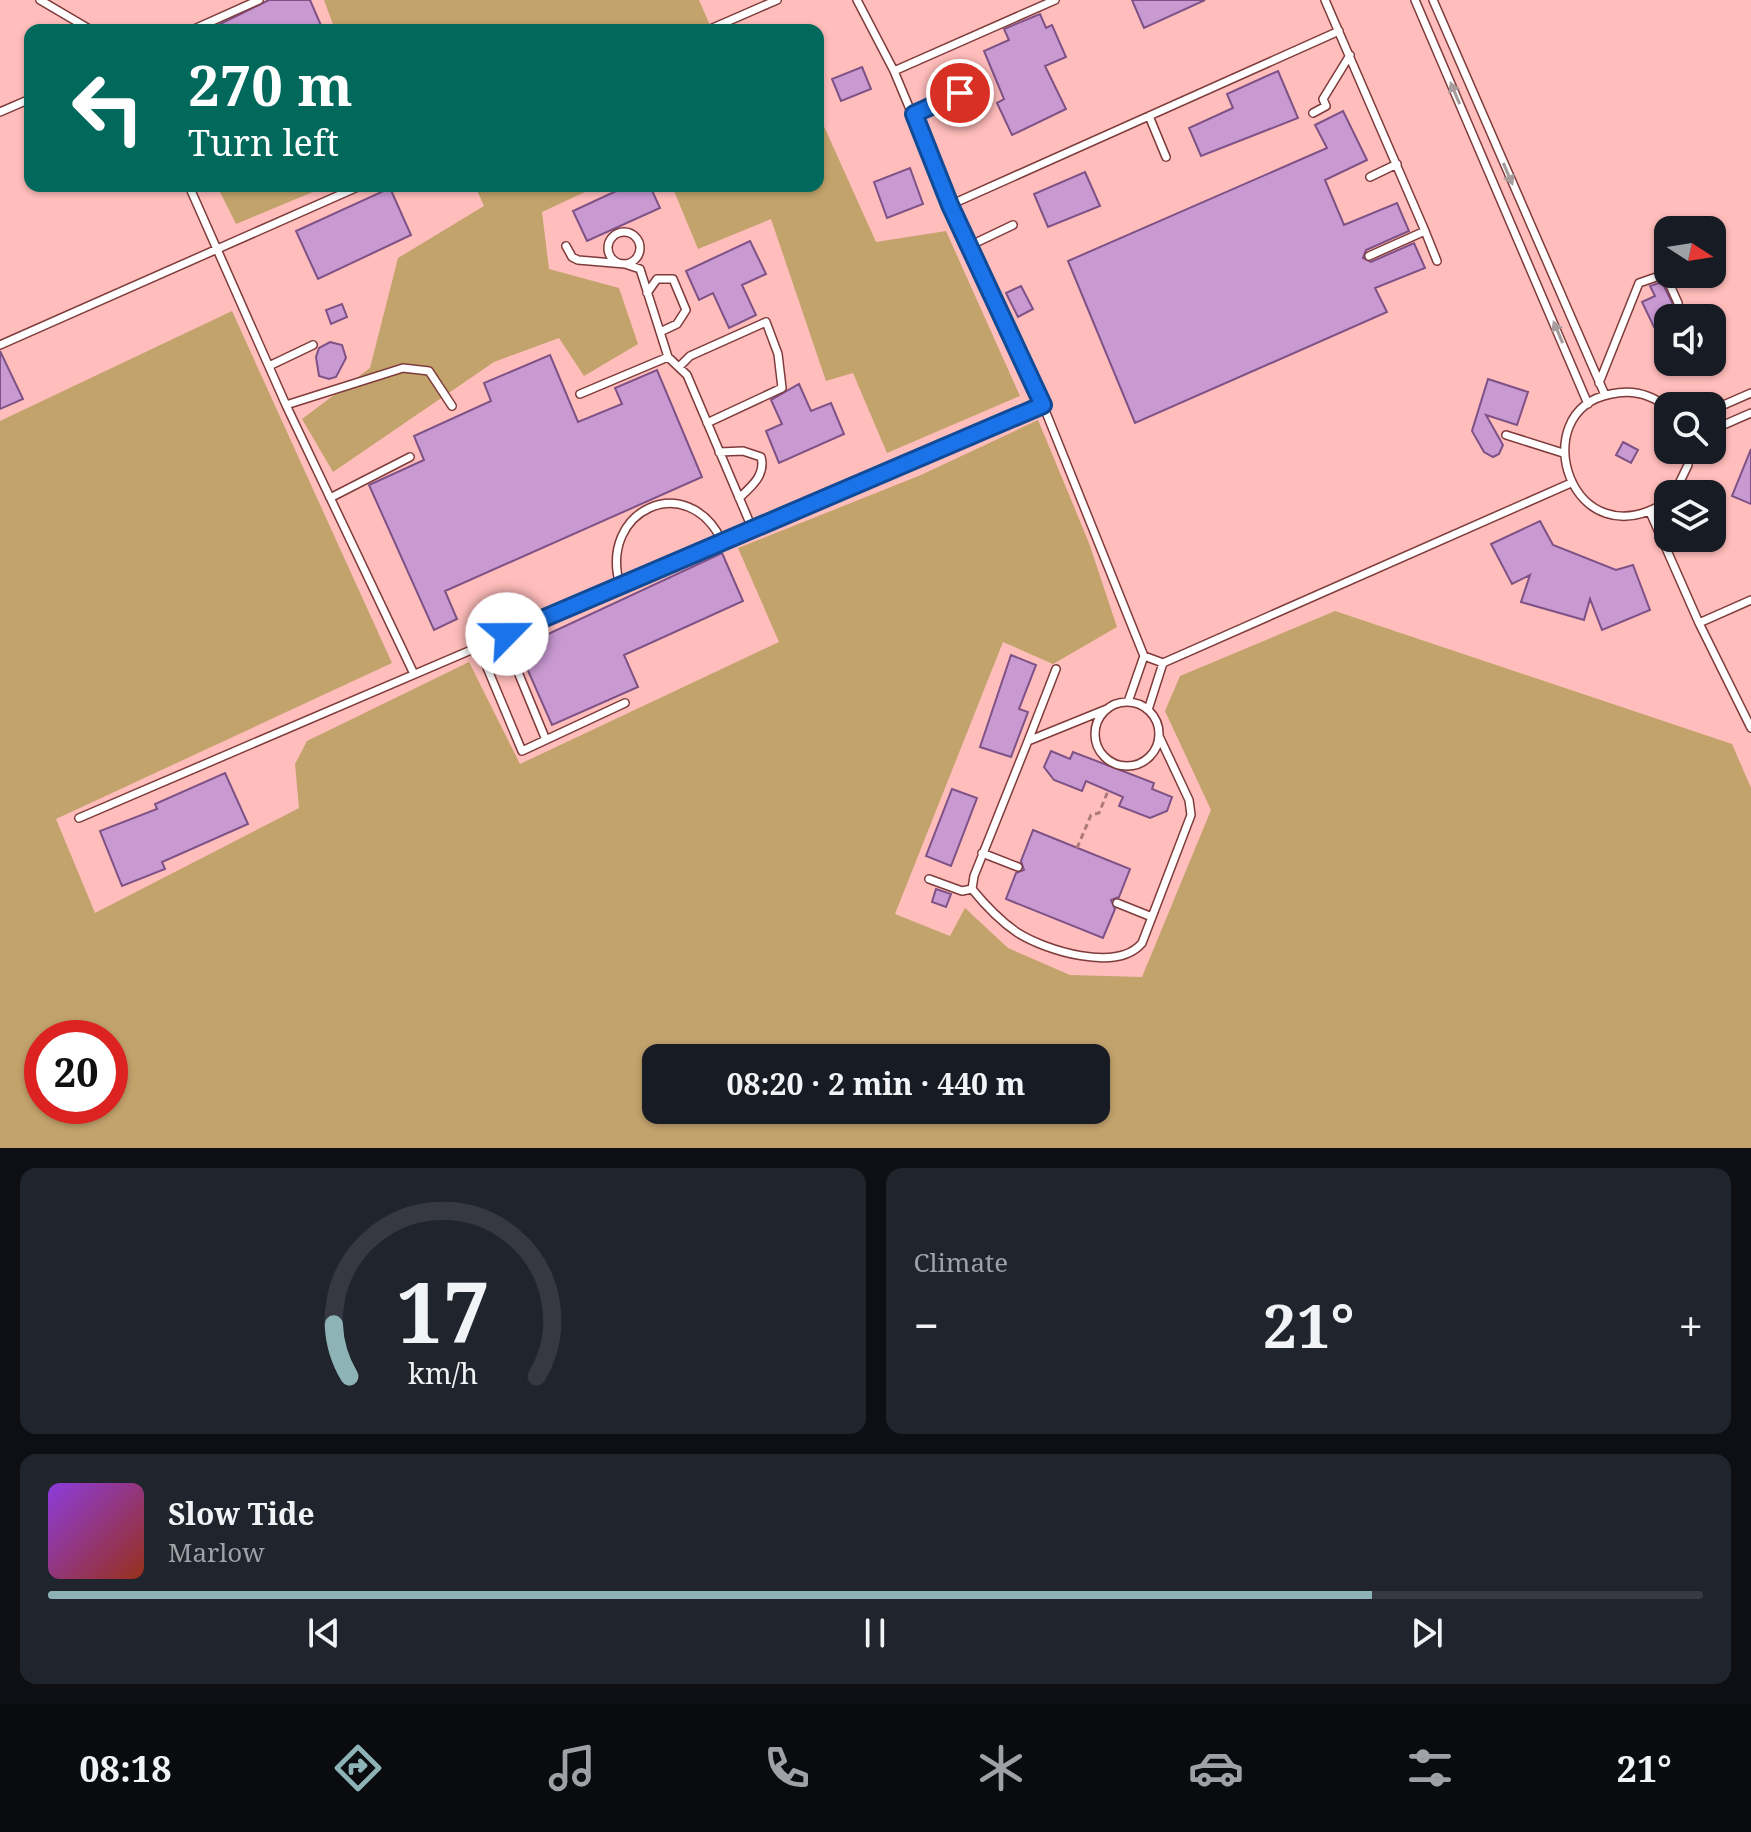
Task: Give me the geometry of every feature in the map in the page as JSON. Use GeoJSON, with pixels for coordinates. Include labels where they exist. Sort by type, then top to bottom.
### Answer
{"type":"FeatureCollection","features":[{"type":"Feature","properties":{"kind":"lane"},"geometry":{"type":"LineString","coordinates":[[40,0],[81,24]]}},
{"type":"Feature","properties":{"kind":"lane"},"geometry":{"type":"LineString","coordinates":[[208,24],[259,0]]}},
{"type":"Feature","properties":{"kind":"lane"},"geometry":{"type":"LineString","coordinates":[[719,24],[756,4],[777,0]]}},
{"type":"Feature","properties":{"kind":"lane"},"geometry":{"type":"LineString","coordinates":[[857,0],[914,114],[950,205],[1043,405],[1144,656],[1128,702]]}},
{"type":"Feature","properties":{"kind":"lane"},"geometry":{"type":"LineString","coordinates":[[894,71],[1055,0]]}},
{"type":"Feature","properties":{"kind":"lane"},"geometry":{"type":"LineString","coordinates":[[1325,0],[1437,261]]}},
{"type":"Feature","properties":{"kind":"lane"},"geometry":{"type":"LineString","coordinates":[[1415,0],[1588,404]]}},
{"type":"Feature","properties":{"kind":"lane"},"geometry":{"type":"LineString","coordinates":[[1433,0],[1605,395]]}},
{"type":"Feature","properties":{"kind":"lane"},"geometry":{"type":"LineString","coordinates":[[950,205],[1339,31]]}},
{"type":"Feature","properties":{"kind":"lane"},"geometry":{"type":"LineString","coordinates":[[1313,113],[1326,106],[1323,99],[1350,55]]}},
{"type":"Feature","properties":{"kind":"lane"},"geometry":{"type":"LineString","coordinates":[[914,114],[960,93]]}},
{"type":"Feature","properties":{"kind":"lane"},"geometry":{"type":"LineString","coordinates":[[0,112],[24,102]]}},
{"type":"Feature","properties":{"kind":"lane"},"geometry":{"type":"LineString","coordinates":[[1149,116],[1166,157]]}},
{"type":"Feature","properties":{"kind":"lane"},"geometry":{"type":"LineString","coordinates":[[1370,177],[1397,164]]}},
{"type":"Feature","properties":{"kind":"lane"},"geometry":{"type":"LineString","coordinates":[[192,192],[286,405],[414,674]]}},
{"type":"Feature","properties":{"kind":"lane"},"geometry":{"type":"LineString","coordinates":[[0,345],[346,192]]}},
{"type":"Feature","properties":{"kind":"lane"},"geometry":{"type":"LineString","coordinates":[[969,246],[1013,225]]}},
{"type":"Feature","properties":{"kind":"lane"},"geometry":{"type":"LineString","coordinates":[[1369,256],[1425,231]]}},
{"type":"Feature","properties":{"kind":"lane"},"geometry":{"type":"LineString","coordinates":[[566,246],[572,257],[578,260],[625,264],[634,260],[639,246],[631,234],[621,232],[612,238],[608,247],[611,258],[625,264],[640,269],[668,357],[687,375],[752,528]]}},
{"type":"Feature","properties":{"kind":"lane"},"geometry":{"type":"LineString","coordinates":[[1599,383],[1639,283],[1665,274],[1678,303]]}},
{"type":"Feature","properties":{"kind":"lane"},"geometry":{"type":"LineString","coordinates":[[647,293],[657,279],[665,276],[673,279],[685,301],[686,310],[677,324],[660,332]]}},
{"type":"Feature","properties":{"kind":"lane"},"geometry":{"type":"LineString","coordinates":[[679,367],[690,356],[766,322],[778,354],[782,388],[707,423]]}},
{"type":"Feature","properties":{"kind":"lane"},"geometry":{"type":"LineString","coordinates":[[269,366],[313,345]]}},
{"type":"Feature","properties":{"kind":"lane"},"geometry":{"type":"LineString","coordinates":[[580,394],[668,357]]}},
{"type":"Feature","properties":{"kind":"lane"},"geometry":{"type":"LineString","coordinates":[[286,405],[403,368],[429,371],[452,406]]}},
{"type":"Feature","properties":{"kind":"lane"},"geometry":{"type":"LineString","coordinates":[[1654,400],[1641,393],[1605,395],[1588,404],[1575,418],[1563,453],[1571,483],[1581,498],[1605,513],[1632,517],[1654,510]]}},
{"type":"Feature","properties":{"kind":"lane"},"geometry":{"type":"LineString","coordinates":[[1726,404],[1751,393]]}},
{"type":"Feature","properties":{"kind":"lane"},"geometry":{"type":"LineString","coordinates":[[79,818],[1043,405]]}},
{"type":"Feature","properties":{"kind":"lane"},"geometry":{"type":"LineString","coordinates":[[1726,424],[1751,413]]}},
{"type":"Feature","properties":{"kind":"lane"},"geometry":{"type":"LineString","coordinates":[[1506,435],[1563,453]]}},
{"type":"Feature","properties":{"kind":"lane"},"geometry":{"type":"LineString","coordinates":[[719,452],[743,451],[761,457],[763,465],[758,480],[739,498]]}},
{"type":"Feature","properties":{"kind":"lane"},"geometry":{"type":"LineString","coordinates":[[330,498],[410,457]]}},
{"type":"Feature","properties":{"kind":"lane"},"geometry":{"type":"LineString","coordinates":[[1144,656],[1163,663],[1571,483]]}},
{"type":"Feature","properties":{"kind":"lane"},"geometry":{"type":"LineString","coordinates":[[620,585],[615,560],[622,534],[629,522],[650,507],[670,504],[693,509],[712,524],[722,541]]}},
{"type":"Feature","properties":{"kind":"lane"},"geometry":{"type":"LineString","coordinates":[[1650,512],[1699,623],[1751,728]]}},
{"type":"Feature","properties":{"kind":"lane"},"geometry":{"type":"LineString","coordinates":[[1699,623],[1751,600]]}},
{"type":"Feature","properties":{"kind":"lane"},"geometry":{"type":"LineString","coordinates":[[478,646],[522,751],[625,703]]}},
{"type":"Feature","properties":{"kind":"lane"},"geometry":{"type":"LineString","coordinates":[[513,660],[546,740]]}},
{"type":"Feature","properties":{"kind":"lane"},"geometry":{"type":"LineString","coordinates":[[1148,710],[1163,663]]}},
{"type":"Feature","properties":{"kind":"lane"},"geometry":{"type":"LineString","coordinates":[[972,889],[982,853],[1056,669]]}},
{"type":"Feature","properties":{"kind":"lane"},"geometry":{"type":"LineString","coordinates":[[972,889],[1015,931],[1034,942],[1082,956],[1109,957],[1129,953],[1142,943],[1191,815],[1189,800],[1159,736],[1158,726],[1148,710],[1128,702],[1028,741]]}},
{"type":"Feature","properties":{"kind":"lane"},"geometry":{"type":"LineString","coordinates":[[1107,709],[1100,716],[1095,737],[1103,756],[1112,763],[1132,766],[1142,762],[1156,747],[1159,736]]}},
{"type":"Feature","properties":{"kind":"lane"},"geometry":{"type":"LineString","coordinates":[[982,853],[1018,867]]}},
{"type":"Feature","properties":{"kind":"lane"},"geometry":{"type":"LineString","coordinates":[[929,879],[962,891],[972,889]]}},
{"type":"Feature","properties":{"kind":"lane"},"geometry":{"type":"LineString","coordinates":[[1117,903],[1152,917]]}},
{"type":"Feature","properties":{"kind":"path"},"geometry":{"type":"LineString","coordinates":[[1077,848],[1091,815],[1099,813],[1108,791]]}},
{"type":"Feature","properties":{"kind":"shaded area"},"geometry":{"type":"Polygon","coordinates":[[[324,0],[699,0],[709,24],[333,24],[324,0]]]}},
{"type":"Feature","properties":{"kind":"shaded area"},"geometry":{"type":"Polygon","coordinates":[[[824,126],[876,242],[946,231],[1020,396],[887,453],[853,373],[826,381],[771,219],[698,249],[674,192],[824,192],[824,126]]]}},
{"type":"Feature","properties":{"kind":"shaded area"},"geometry":{"type":"Polygon","coordinates":[[[220,192],[313,192],[236,224],[220,192]]]}},
{"type":"Feature","properties":{"kind":"shaded area"},"geometry":{"type":"Polygon","coordinates":[[[478,192],[585,192],[542,212],[549,269],[619,288],[638,344],[584,376],[559,338],[494,362],[333,472],[302,419],[370,368],[398,258],[484,206],[478,192]]]}},
{"type":"Feature","properties":{"kind":"shaded area"},"geometry":{"type":"Polygon","coordinates":[[[232,311],[392,663],[56,819],[95,913],[299,808],[295,764],[307,741],[469,662],[520,764],[779,642],[738,548],[921,475],[1038,420],[1089,543],[1117,627],[1053,664],[1003,642],[895,914],[950,936],[965,908],[1008,948],[1070,975],[1142,977],[1211,810],[1165,711],[1180,676],[1335,611],[1732,744],[1751,788],[1751,1148],[0,1148],[0,421],[232,311]]]}},
{"type":"Feature","properties":{"kind":"building"},"geometry":{"type":"Polygon","coordinates":[[[269,0],[310,0],[320,24],[220,24],[269,0]]]}},
{"type":"Feature","properties":{"kind":"building"},"geometry":{"type":"Polygon","coordinates":[[[1132,0],[1205,0],[1144,28],[1132,0]]]}},
{"type":"Feature","properties":{"kind":"building"},"geometry":{"type":"Polygon","coordinates":[[[1040,14],[1046,28],[1052,25],[1066,57],[1045,66],[1066,109],[1012,135],[997,103],[1004,99],[984,51],[1009,40],[1004,29],[1040,14]]]}},
{"type":"Feature","properties":{"kind":"building"},"geometry":{"type":"Polygon","coordinates":[[[862,67],[871,89],[841,101],[832,79],[862,67]]]}},
{"type":"Feature","properties":{"kind":"building"},"geometry":{"type":"Polygon","coordinates":[[[1278,71],[1298,118],[1201,156],[1189,128],[1233,108],[1227,94],[1278,71]]]}},
{"type":"Feature","properties":{"kind":"building"},"geometry":{"type":"Polygon","coordinates":[[[1343,111],[1367,160],[1325,180],[1344,225],[1397,203],[1409,231],[1366,250],[1363,258],[1371,262],[1414,243],[1425,268],[1375,288],[1387,312],[1135,423],[1068,261],[1327,148],[1315,125],[1343,111]]]}},
{"type":"Feature","properties":{"kind":"building"},"geometry":{"type":"Polygon","coordinates":[[[910,168],[923,204],[887,218],[874,182],[910,168]]]}},
{"type":"Feature","properties":{"kind":"building"},"geometry":{"type":"Polygon","coordinates":[[[1085,172],[1100,206],[1048,227],[1034,194],[1085,172]]]}},
{"type":"Feature","properties":{"kind":"building"},"geometry":{"type":"Polygon","coordinates":[[[381,192],[392,192],[411,235],[318,279],[296,231],[381,192]]]}},
{"type":"Feature","properties":{"kind":"building"},"geometry":{"type":"Polygon","coordinates":[[[614,192],[653,192],[660,208],[587,241],[573,211],[614,192]]]}},
{"type":"Feature","properties":{"kind":"building"},"geometry":{"type":"Polygon","coordinates":[[[750,241],[766,274],[742,285],[756,315],[729,328],[713,293],[699,300],[686,271],[750,241]]]}},
{"type":"Feature","properties":{"kind":"building"},"geometry":{"type":"Polygon","coordinates":[[[1021,286],[1033,309],[1018,317],[1006,293],[1021,286]]]}},
{"type":"Feature","properties":{"kind":"building"},"geometry":{"type":"Polygon","coordinates":[[[1650,286],[1665,288],[1673,304],[1654,304],[1654,327],[1642,302],[1655,296],[1650,286]]]}},
{"type":"Feature","properties":{"kind":"building"},"geometry":{"type":"Polygon","coordinates":[[[342,304],[347,317],[331,324],[326,310],[342,304]]]}},
{"type":"Feature","properties":{"kind":"building"},"geometry":{"type":"Polygon","coordinates":[[[330,342],[342,345],[346,358],[336,377],[329,379],[319,376],[316,357],[319,348],[330,342]]]}},
{"type":"Feature","properties":{"kind":"building"},"geometry":{"type":"Polygon","coordinates":[[[0,351],[23,399],[0,409],[0,351]]]}},
{"type":"Feature","properties":{"kind":"building"},"geometry":{"type":"Polygon","coordinates":[[[550,355],[578,422],[622,404],[615,388],[657,370],[702,477],[445,591],[457,619],[434,630],[369,485],[424,460],[414,436],[491,401],[484,383],[550,355]]]}},
{"type":"Feature","properties":{"kind":"building"},"geometry":{"type":"Polygon","coordinates":[[[1488,379],[1528,392],[1517,425],[1486,415],[1503,445],[1499,454],[1493,457],[1484,452],[1472,431],[1488,379]]]}},
{"type":"Feature","properties":{"kind":"building"},"geometry":{"type":"Polygon","coordinates":[[[799,384],[811,411],[831,403],[844,434],[779,463],[766,431],[782,424],[771,400],[799,384]]]}},
{"type":"Feature","properties":{"kind":"building"},"geometry":{"type":"Polygon","coordinates":[[[1623,442],[1638,450],[1631,463],[1616,455],[1623,442]]]}},
{"type":"Feature","properties":{"kind":"building"},"geometry":{"type":"Polygon","coordinates":[[[1751,449],[1751,504],[1732,496],[1751,449]]]}},
{"type":"Feature","properties":{"kind":"building"},"geometry":{"type":"Polygon","coordinates":[[[1540,521],[1553,545],[1616,570],[1633,565],[1650,610],[1602,630],[1590,599],[1584,620],[1521,602],[1530,575],[1512,584],[1491,544],[1540,521]]]}},
{"type":"Feature","properties":{"kind":"building"},"geometry":{"type":"Polygon","coordinates":[[[722,553],[743,601],[624,655],[638,687],[552,725],[518,648],[722,553]]]}},
{"type":"Feature","properties":{"kind":"building"},"geometry":{"type":"Polygon","coordinates":[[[1011,655],[1036,665],[1019,709],[1028,712],[1011,757],[980,747],[1011,655]]]}},
{"type":"Feature","properties":{"kind":"building"},"geometry":{"type":"Polygon","coordinates":[[[1051,751],[1070,759],[1073,752],[1154,783],[1152,789],[1172,797],[1167,811],[1150,818],[1119,806],[1123,797],[1086,781],[1082,791],[1054,780],[1044,767],[1051,751]]]}},
{"type":"Feature","properties":{"kind":"building"},"geometry":{"type":"Polygon","coordinates":[[[225,773],[248,824],[162,862],[165,869],[122,886],[100,831],[157,809],[155,804],[225,773]]]}},
{"type":"Feature","properties":{"kind":"building"},"geometry":{"type":"Polygon","coordinates":[[[952,789],[977,798],[951,866],[926,856],[952,789]]]}},
{"type":"Feature","properties":{"kind":"building"},"geometry":{"type":"Polygon","coordinates":[[[1033,830],[1130,869],[1119,897],[1111,900],[1115,909],[1103,938],[1006,899],[1016,873],[1024,870],[1021,861],[1033,830]]]}},
{"type":"Feature","properties":{"kind":"building"},"geometry":{"type":"Polygon","coordinates":[[[936,889],[951,894],[946,907],[932,902],[936,889]]]}},
{"type":"Feature","properties":{"kind":"route"},"geometry":{"type":"LineString","coordinates":[[507,634],[1043,405],[950,205],[914,114],[960,93]]}}]}
